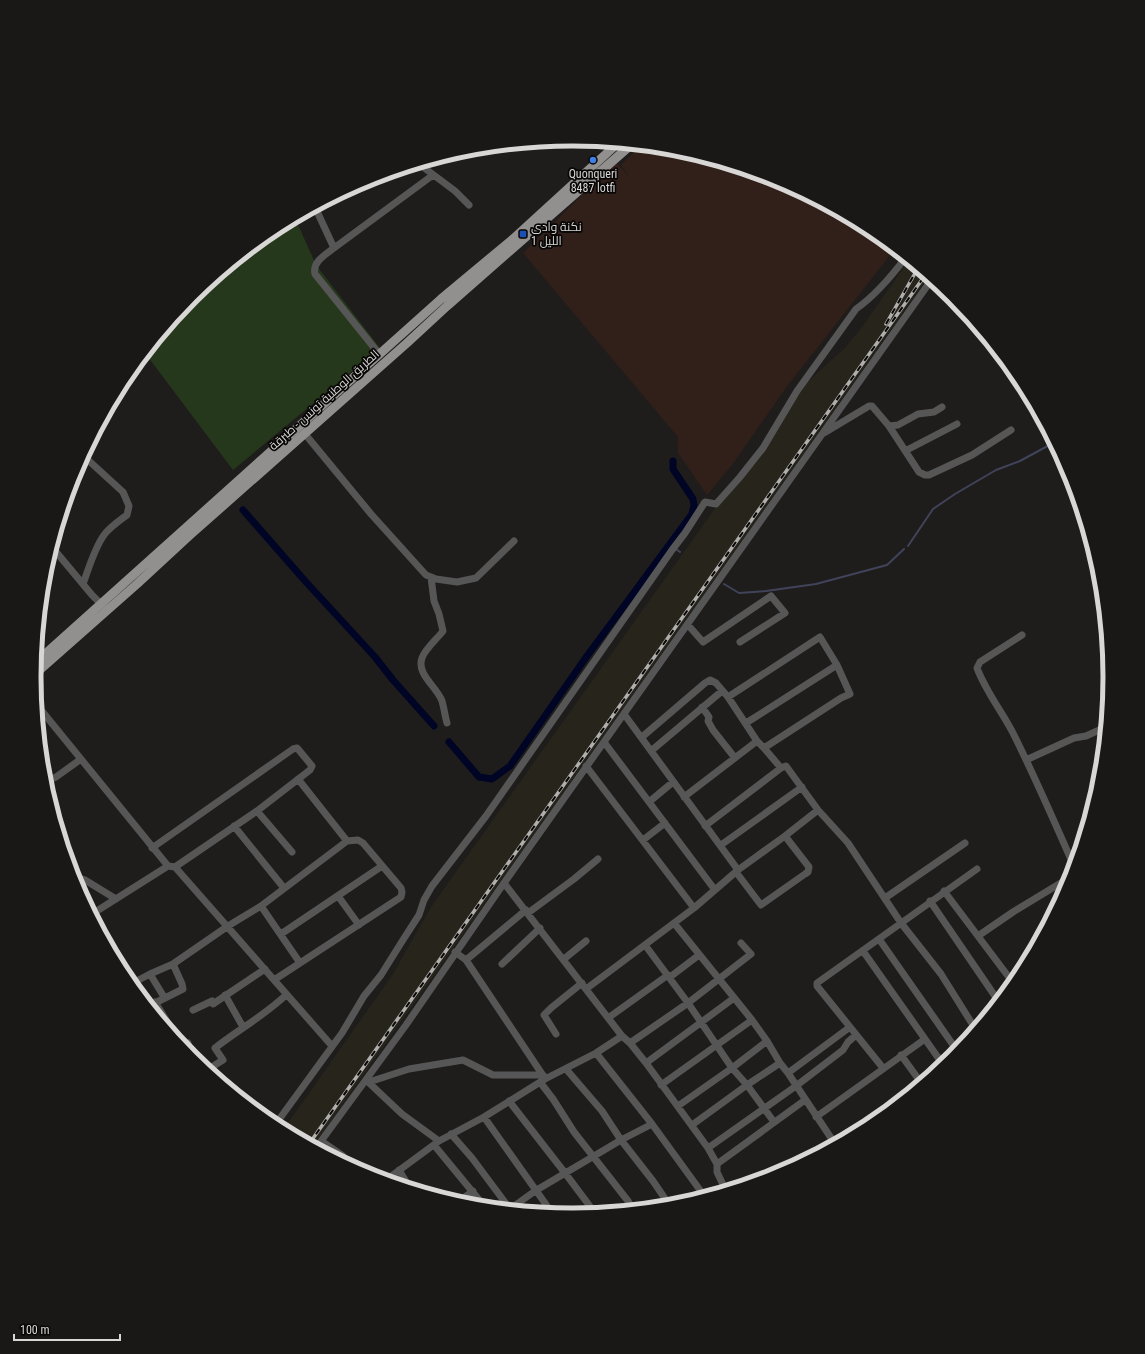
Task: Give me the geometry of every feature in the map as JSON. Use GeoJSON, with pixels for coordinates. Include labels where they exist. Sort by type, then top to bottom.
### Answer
{"type":"FeatureCollection","features":[{"type":"Feature","properties":{"kind":"main road","name":"الطريق الوطنية تونس - طبرقة"},"geometry":{"type":"LineString","coordinates":[[42,658],[105,607],[190,535],[305,434],[404,340],[441,300],[513,239],[613,148]]}},
{"type":"Feature","properties":{"kind":"main road","name":"الطريق الوطنية تونس - طبرقة"},"geometry":{"type":"LineString","coordinates":[[41,669],[105,607],[153,557],[380,355],[404,340],[447,306],[627,149]]}},
{"type":"Feature","properties":{"kind":"street"},"geometry":{"type":"LineString","coordinates":[[423,167],[455,191],[469,205]]}},
{"type":"Feature","properties":{"kind":"street"},"geometry":{"type":"LineString","coordinates":[[380,355],[315,274],[314,271],[316,264],[334,248],[433,175]]}},
{"type":"Feature","properties":{"kind":"street"},"geometry":{"type":"LineString","coordinates":[[317,211],[334,248]]}},
{"type":"Feature","properties":{"kind":"street"},"geometry":{"type":"LineString","coordinates":[[279,1120],[342,1033],[364,996],[381,974],[419,915],[424,900],[432,886],[486,816],[685,533],[704,502],[716,504],[740,477],[763,448],[797,391],[856,309],[869,300],[903,261]]}},
{"type":"Feature","properties":{"kind":"street"},"geometry":{"type":"LineString","coordinates":[[319,1144],[367,1081],[455,952],[586,766],[688,625],[929,283]]}},
{"type":"Feature","properties":{"kind":"street"},"geometry":{"type":"LineString","coordinates":[[821,435],[868,406],[872,406],[889,426],[919,472],[929,475],[972,455],[1011,430]]}},
{"type":"Feature","properties":{"kind":"street"},"geometry":{"type":"LineString","coordinates":[[889,426],[898,425],[922,413],[934,412],[942,407]]}},
{"type":"Feature","properties":{"kind":"street"},"geometry":{"type":"LineString","coordinates":[[906,451],[957,424]]}},
{"type":"Feature","properties":{"kind":"street"},"geometry":{"type":"LineString","coordinates":[[305,434],[371,514],[426,575],[436,579],[458,582],[476,578],[514,541]]}},
{"type":"Feature","properties":{"kind":"street"},"geometry":{"type":"LineString","coordinates":[[83,584],[97,548],[104,536],[116,523],[127,515],[129,506],[123,492],[88,460]]}},
{"type":"Feature","properties":{"kind":"street"},"geometry":{"type":"LineString","coordinates":[[56,552],[105,607]]}},
{"type":"Feature","properties":{"kind":"street"},"geometry":{"type":"LineString","coordinates":[[431,577],[434,601],[443,631],[427,648],[421,658],[421,668],[441,701],[447,722]]}},
{"type":"Feature","properties":{"kind":"street"},"geometry":{"type":"LineString","coordinates":[[688,625],[703,642],[771,596],[785,613],[740,642]]}},
{"type":"Feature","properties":{"kind":"street"},"geometry":{"type":"LineString","coordinates":[[1022,635],[980,662],[977,668],[1004,716],[1026,760],[1071,860]]}},
{"type":"Feature","properties":{"kind":"street"},"geometry":{"type":"LineString","coordinates":[[728,697],[820,637],[837,665],[850,694],[841,698],[764,748]]}},
{"type":"Feature","properties":{"kind":"street"},"geometry":{"type":"LineString","coordinates":[[746,723],[837,665]]}},
{"type":"Feature","properties":{"kind":"street"},"geometry":{"type":"LineString","coordinates":[[642,737],[710,680],[714,682],[728,697],[757,740],[781,768]]}},
{"type":"Feature","properties":{"kind":"street"},"geometry":{"type":"LineString","coordinates":[[651,750],[722,691]]}},
{"type":"Feature","properties":{"kind":"street"},"geometry":{"type":"LineString","coordinates":[[702,707],[709,717],[708,721],[713,730],[735,758]]}},
{"type":"Feature","properties":{"kind":"street"},"geometry":{"type":"LineString","coordinates":[[42,711],[152,848],[172,866],[228,926],[286,995],[332,1046]]}},
{"type":"Feature","properties":{"kind":"street"},"geometry":{"type":"LineString","coordinates":[[624,714],[720,845],[761,905],[808,872],[809,867],[785,836]]}},
{"type":"Feature","properties":{"kind":"street"},"geometry":{"type":"LineString","coordinates":[[1026,760],[1074,738],[1086,736],[1101,729]]}},
{"type":"Feature","properties":{"kind":"street"},"geometry":{"type":"LineString","coordinates":[[684,797],[757,740]]}},
{"type":"Feature","properties":{"kind":"street"},"geometry":{"type":"LineString","coordinates":[[604,742],[715,890]]}},
{"type":"Feature","properties":{"kind":"street"},"geometry":{"type":"LineString","coordinates":[[96,912],[172,866],[257,811],[310,770],[312,766],[298,749],[294,748],[152,848]]}},
{"type":"Feature","properties":{"kind":"street"},"geometry":{"type":"LineString","coordinates":[[51,779],[81,759]]}},
{"type":"Feature","properties":{"kind":"street"},"geometry":{"type":"LineString","coordinates":[[586,766],[694,908]]}},
{"type":"Feature","properties":{"kind":"street"},"geometry":{"type":"LineString","coordinates":[[705,826],[781,768],[786,766],[818,810],[848,843],[901,923],[941,974],[973,1026]]}},
{"type":"Feature","properties":{"kind":"street"},"geometry":{"type":"LineString","coordinates":[[298,779],[347,840]]}},
{"type":"Feature","properties":{"kind":"street"},"geometry":{"type":"LineString","coordinates":[[649,802],[673,782]]}},
{"type":"Feature","properties":{"kind":"street"},"geometry":{"type":"LineString","coordinates":[[720,845],[802,787]]}},
{"type":"Feature","properties":{"kind":"street"},"geometry":{"type":"LineString","coordinates":[[556,1034],[544,1016],[551,1008],[645,945],[694,908],[737,871],[818,810]]}},
{"type":"Feature","properties":{"kind":"street"},"geometry":{"type":"LineString","coordinates":[[257,811],[292,852]]}},
{"type":"Feature","properties":{"kind":"street"},"geometry":{"type":"LineString","coordinates":[[643,840],[665,823]]}},
{"type":"Feature","properties":{"kind":"street"},"geometry":{"type":"LineString","coordinates":[[234,826],[284,888]]}},
{"type":"Feature","properties":{"kind":"street"},"geometry":{"type":"LineString","coordinates":[[137,981],[173,964],[228,926],[261,906],[347,840],[358,840],[364,843],[401,888],[401,897],[274,980]]}},
{"type":"Feature","properties":{"kind":"street"},"geometry":{"type":"LineString","coordinates":[[885,898],[965,843]]}},
{"type":"Feature","properties":{"kind":"street"},"geometry":{"type":"LineString","coordinates":[[466,960],[527,912],[574,880],[598,859]]}},
{"type":"Feature","properties":{"kind":"street"},"geometry":{"type":"LineString","coordinates":[[281,934],[382,866]]}},
{"type":"Feature","properties":{"kind":"street"},"geometry":{"type":"LineString","coordinates":[[883,1068],[816,985],[977,868]]}},
{"type":"Feature","properties":{"kind":"street"},"geometry":{"type":"LineString","coordinates":[[81,879],[85,880],[116,899]]}},
{"type":"Feature","properties":{"kind":"street"},"geometry":{"type":"LineString","coordinates":[[978,936],[1013,912],[1063,881]]}},
{"type":"Feature","properties":{"kind":"street"},"geometry":{"type":"LineString","coordinates":[[504,883],[622,1036],[630,1043],[646,1063],[692,1125],[717,1164],[717,1172],[724,1186]]}},
{"type":"Feature","properties":{"kind":"street"},"geometry":{"type":"LineString","coordinates":[[944,891],[1010,978]]}},
{"type":"Feature","properties":{"kind":"street"},"geometry":{"type":"LineString","coordinates":[[338,896],[359,925]]}},
{"type":"Feature","properties":{"kind":"street"},"geometry":{"type":"LineString","coordinates":[[930,901],[996,998]]}},
{"type":"Feature","properties":{"kind":"street"},"geometry":{"type":"LineString","coordinates":[[261,906],[300,963]]}},
{"type":"Feature","properties":{"kind":"street"},"geometry":{"type":"LineString","coordinates":[[674,923],[768,1041],[780,1063],[832,1140]]}},
{"type":"Feature","properties":{"kind":"street"},"geometry":{"type":"LineString","coordinates":[[502,964],[540,928]]}},
{"type":"Feature","properties":{"kind":"street"},"geometry":{"type":"LineString","coordinates":[[879,939],[954,1046]]}},
{"type":"Feature","properties":{"kind":"street"},"geometry":{"type":"LineString","coordinates":[[564,959],[586,941]]}},
{"type":"Feature","properties":{"kind":"street"},"geometry":{"type":"LineString","coordinates":[[630,1043],[688,1003],[751,954],[741,943]]}},
{"type":"Feature","properties":{"kind":"street"},"geometry":{"type":"LineString","coordinates":[[645,945],[702,1022],[732,1068],[747,1085],[774,1122]]}},
{"type":"Feature","properties":{"kind":"street"},"geometry":{"type":"LineString","coordinates":[[863,951],[940,1061]]}},
{"type":"Feature","properties":{"kind":"street"},"geometry":{"type":"LineString","coordinates":[[455,952],[466,960],[574,1132],[630,1205]]}},
{"type":"Feature","properties":{"kind":"street"},"geometry":{"type":"LineString","coordinates":[[608,1018],[699,955]]}},
{"type":"Feature","properties":{"kind":"street"},"geometry":{"type":"LineString","coordinates":[[153,1003],[183,988],[173,964]]}},
{"type":"Feature","properties":{"kind":"street"},"geometry":{"type":"LineString","coordinates":[[193,1010],[212,1001],[213,1004],[265,969]]}},
{"type":"Feature","properties":{"kind":"street"},"geometry":{"type":"LineString","coordinates":[[150,974],[164,997]]}},
{"type":"Feature","properties":{"kind":"street"},"geometry":{"type":"LineString","coordinates":[[225,995],[243,1027]]}},
{"type":"Feature","properties":{"kind":"street"},"geometry":{"type":"LineString","coordinates":[[212,1067],[223,1060],[215,1048],[274,1006],[286,995]]}},
{"type":"Feature","properties":{"kind":"street"},"geometry":{"type":"LineString","coordinates":[[646,1063],[734,998]]}},
{"type":"Feature","properties":{"kind":"street"},"geometry":{"type":"LineString","coordinates":[[661,1085],[752,1020]]}},
{"type":"Feature","properties":{"kind":"street"},"geometry":{"type":"LineString","coordinates":[[788,1073],[850,1027]]}},
{"type":"Feature","properties":{"kind":"street"},"geometry":{"type":"LineString","coordinates":[[708,1148],[796,1086],[843,1050],[848,1042],[856,1035]]}},
{"type":"Feature","properties":{"kind":"street"},"geometry":{"type":"LineString","coordinates":[[391,1176],[436,1143],[484,1117],[542,1079],[566,1069],[596,1053],[622,1036]]}},
{"type":"Feature","properties":{"kind":"street"},"geometry":{"type":"LineString","coordinates":[[816,1117],[925,1039]]}},
{"type":"Feature","properties":{"kind":"street"},"geometry":{"type":"LineString","coordinates":[[678,1106],[768,1041]]}},
{"type":"Feature","properties":{"kind":"street"},"geometry":{"type":"LineString","coordinates":[[596,1053],[652,1124],[701,1192]]}},
{"type":"Feature","properties":{"kind":"street"},"geometry":{"type":"LineString","coordinates":[[901,1056],[919,1080]]}},
{"type":"Feature","properties":{"kind":"street"},"geometry":{"type":"LineString","coordinates":[[367,1081],[409,1069],[463,1060],[493,1075],[542,1079]]}},
{"type":"Feature","properties":{"kind":"street"},"geometry":{"type":"LineString","coordinates":[[692,1125],[780,1063]]}},
{"type":"Feature","properties":{"kind":"street"},"geometry":{"type":"LineString","coordinates":[[566,1069],[602,1111],[621,1140],[666,1200]]}},
{"type":"Feature","properties":{"kind":"street"},"geometry":{"type":"LineString","coordinates":[[367,1081],[436,1143],[479,1200]]}},
{"type":"Feature","properties":{"kind":"street"},"geometry":{"type":"LineString","coordinates":[[717,1164],[806,1100]]}},
{"type":"Feature","properties":{"kind":"street"},"geometry":{"type":"LineString","coordinates":[[509,1101],[566,1173],[591,1207]]}},
{"type":"Feature","properties":{"kind":"street"},"geometry":{"type":"LineString","coordinates":[[484,1117],[547,1207]]}},
{"type":"Feature","properties":{"kind":"street"},"geometry":{"type":"LineString","coordinates":[[515,1205],[535,1191],[593,1156],[652,1124]]}},
{"type":"Feature","properties":{"kind":"street"},"geometry":{"type":"LineString","coordinates":[[451,1134],[472,1158],[506,1204]]}},
{"type":"Feature","properties":{"kind":"street"},"geometry":{"type":"LineString","coordinates":[[321,1141],[343,1156]]}},
{"type":"Feature","properties":{"kind":"street"},"geometry":{"type":"LineString","coordinates":[[399,1170],[406,1181]]}},
{"type":"Feature","properties":{"kind":"street"},"geometry":{"type":"LineString","coordinates":[[465,1197],[473,1192]]}},
{"type":"Feature","properties":{"kind":"shaded area"},"geometry":{"type":"Polygon","coordinates":[[[636,150],[676,156],[743,174],[808,200],[868,235],[892,252],[788,385],[732,465],[707,495],[678,453],[678,437],[523,253],[616,162],[630,178],[621,165],[636,150]]]}},
{"type":"Feature","properties":{"kind":"shaded area"},"geometry":{"type":"Polygon","coordinates":[[[907,264],[926,280],[316,1142],[287,1125],[393,974],[431,907],[716,507],[805,384],[844,349],[862,327],[907,264]]]}},
{"type":"Feature","properties":{"kind":"green space"},"geometry":{"type":"Polygon","coordinates":[[[297,223],[316,265],[380,348],[233,470],[148,357],[173,327],[222,277],[249,255],[297,223]]]}},
{"type":"Feature","properties":{"kind":"waterway"},"geometry":{"type":"LineString","coordinates":[[908,546],[933,509],[996,470],[1020,461],[1050,445]]}},
{"type":"Feature","properties":{"kind":"waterway"},"geometry":{"type":"LineString","coordinates":[[449,742],[479,777],[492,779],[510,766],[587,656],[692,514],[694,505],[693,499],[673,469],[673,461]]}},
{"type":"Feature","properties":{"kind":"waterway"},"geometry":{"type":"LineString","coordinates":[[243,510],[306,582],[375,657],[393,680],[434,726]]}},
{"type":"Feature","properties":{"kind":"waterway"},"geometry":{"type":"LineString","coordinates":[[676,549],[680,552]]}},
{"type":"Feature","properties":{"kind":"waterway"},"geometry":{"type":"LineString","coordinates":[[724,584],[739,593],[816,584],[887,565],[904,549]]}},
{"type":"Feature","properties":{"kind":"railway"},"geometry":{"type":"LineString","coordinates":[[886,324],[916,271]]}},
{"type":"Feature","properties":{"kind":"railway"},"geometry":{"type":"LineString","coordinates":[[312,1140],[924,277]]}},
{"type":"Feature","properties":{"kind":"place","name":"Quonqueri 8487 lotfi"},"geometry":{"type":"Point","coordinates":[593,160]}},
{"type":"Feature","properties":{"kind":"place","name":"نكنة وادى الليل 1"},"geometry":{"type":"Point","coordinates":[523,234]}}]}
